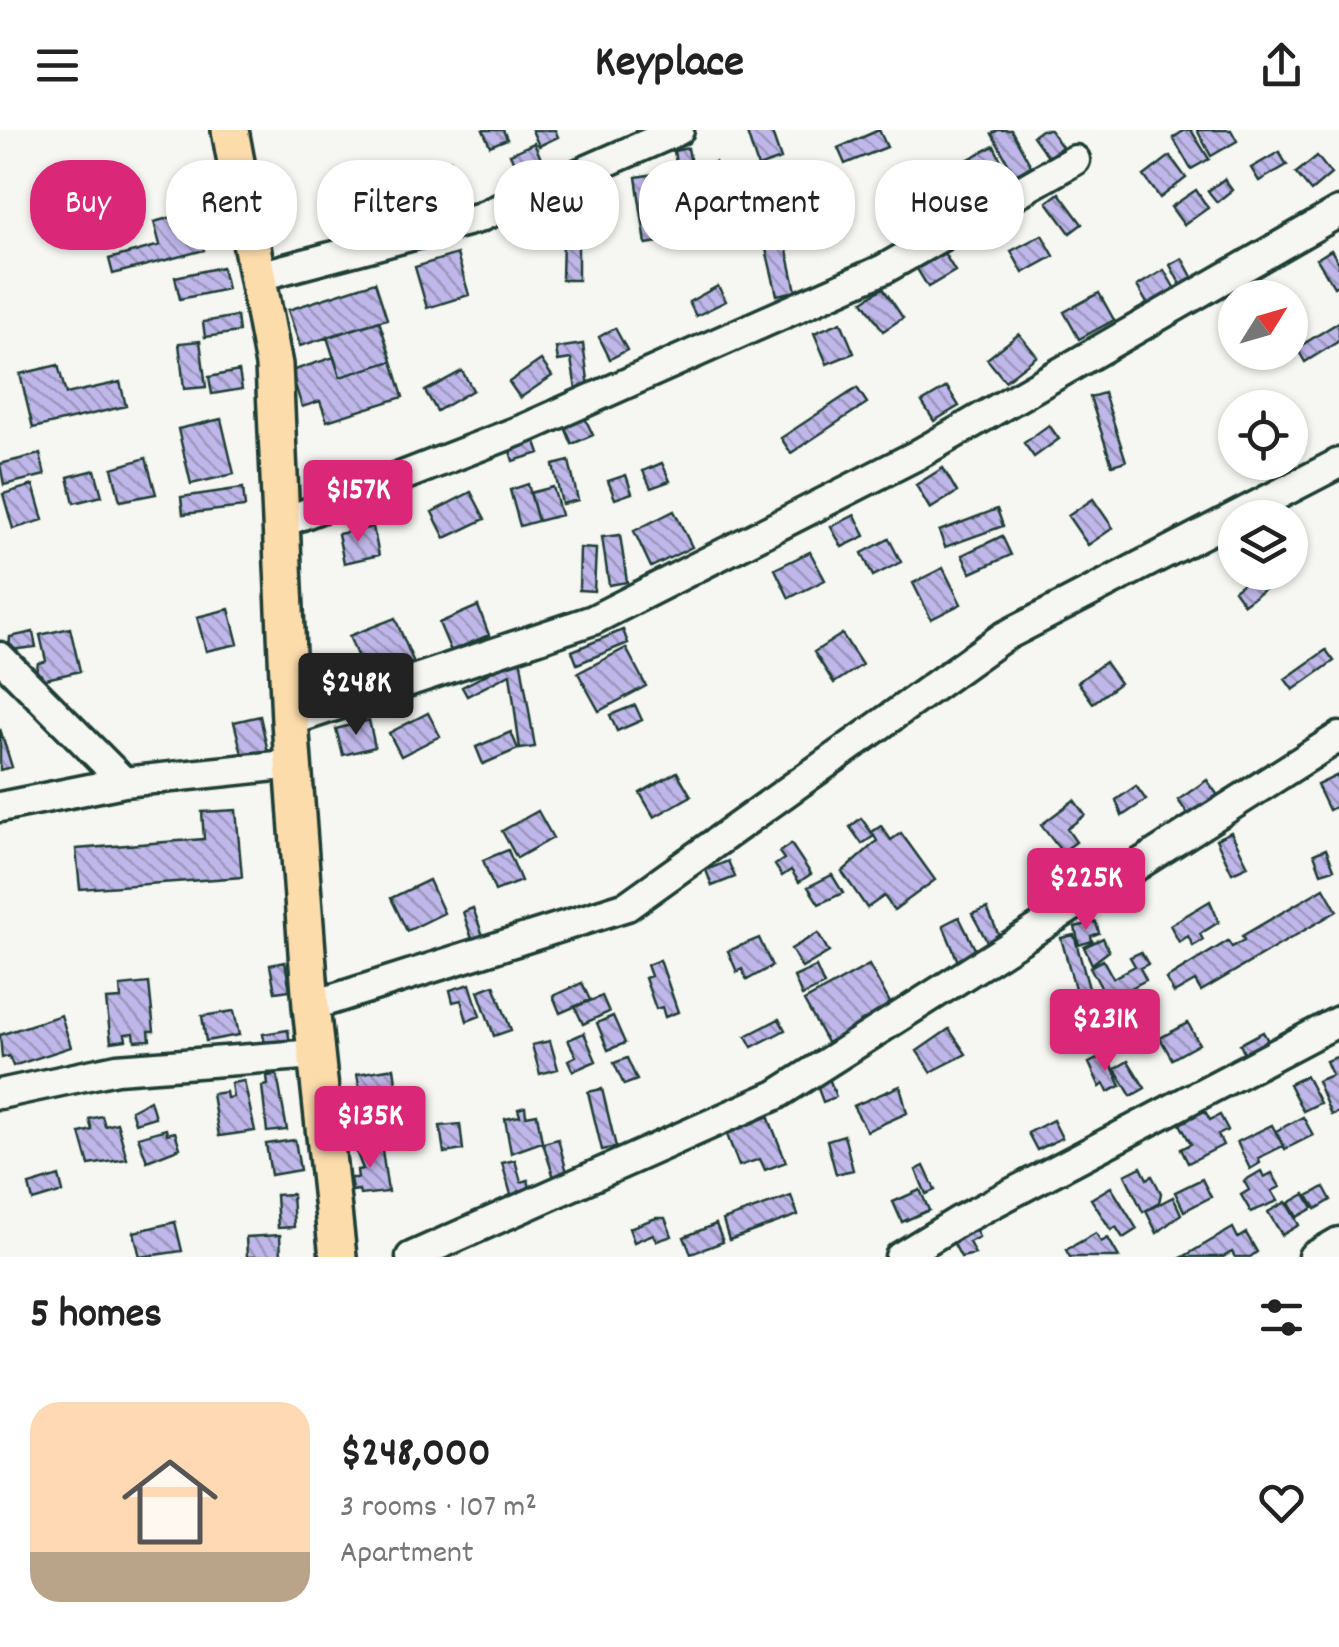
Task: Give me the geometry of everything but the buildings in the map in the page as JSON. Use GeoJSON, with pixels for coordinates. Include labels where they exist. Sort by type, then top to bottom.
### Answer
{"type":"FeatureCollection","features":[{"type":"Feature","properties":{"kind":"main road"},"geometry":{"type":"LineString","coordinates":[[230,130],[274,365],[290,721],[311,1006],[338,1257]]}},
{"type":"Feature","properties":{"kind":"street"},"geometry":{"type":"LineString","coordinates":[[260,276],[478,218],[679,130]]}},
{"type":"Feature","properties":{"kind":"street"},"geometry":{"type":"LineString","coordinates":[[279,524],[526,428],[884,269],[1075,160]]}},
{"type":"Feature","properties":{"kind":"street"},"geometry":{"type":"LineString","coordinates":[[290,721],[593,620],[916,454],[1339,212]]}},
{"type":"Feature","properties":{"kind":"street"},"geometry":{"type":"LineString","coordinates":[[311,1006],[627,906],[1003,637],[1339,463]]}},
{"type":"Feature","properties":{"kind":"street"},"geometry":{"type":"LineString","coordinates":[[0,657],[124,782]]}},
{"type":"Feature","properties":{"kind":"street"},"geometry":{"type":"LineString","coordinates":[[411,1257],[776,1095],[1339,737]]}},
{"type":"Feature","properties":{"kind":"street"},"geometry":{"type":"LineString","coordinates":[[0,807],[124,782],[295,764]]}},
{"type":"Feature","properties":{"kind":"street"},"geometry":{"type":"LineString","coordinates":[[900,1257],[958,1220],[1339,1021]]}},
{"type":"Feature","properties":{"kind":"street"},"geometry":{"type":"LineString","coordinates":[[0,1094],[116,1070],[316,1054]]}},
{"type":"Feature","properties":{"kind":"street"},"geometry":{"type":"LineString","coordinates":[[1313,1257],[1339,1242]]}}]}
